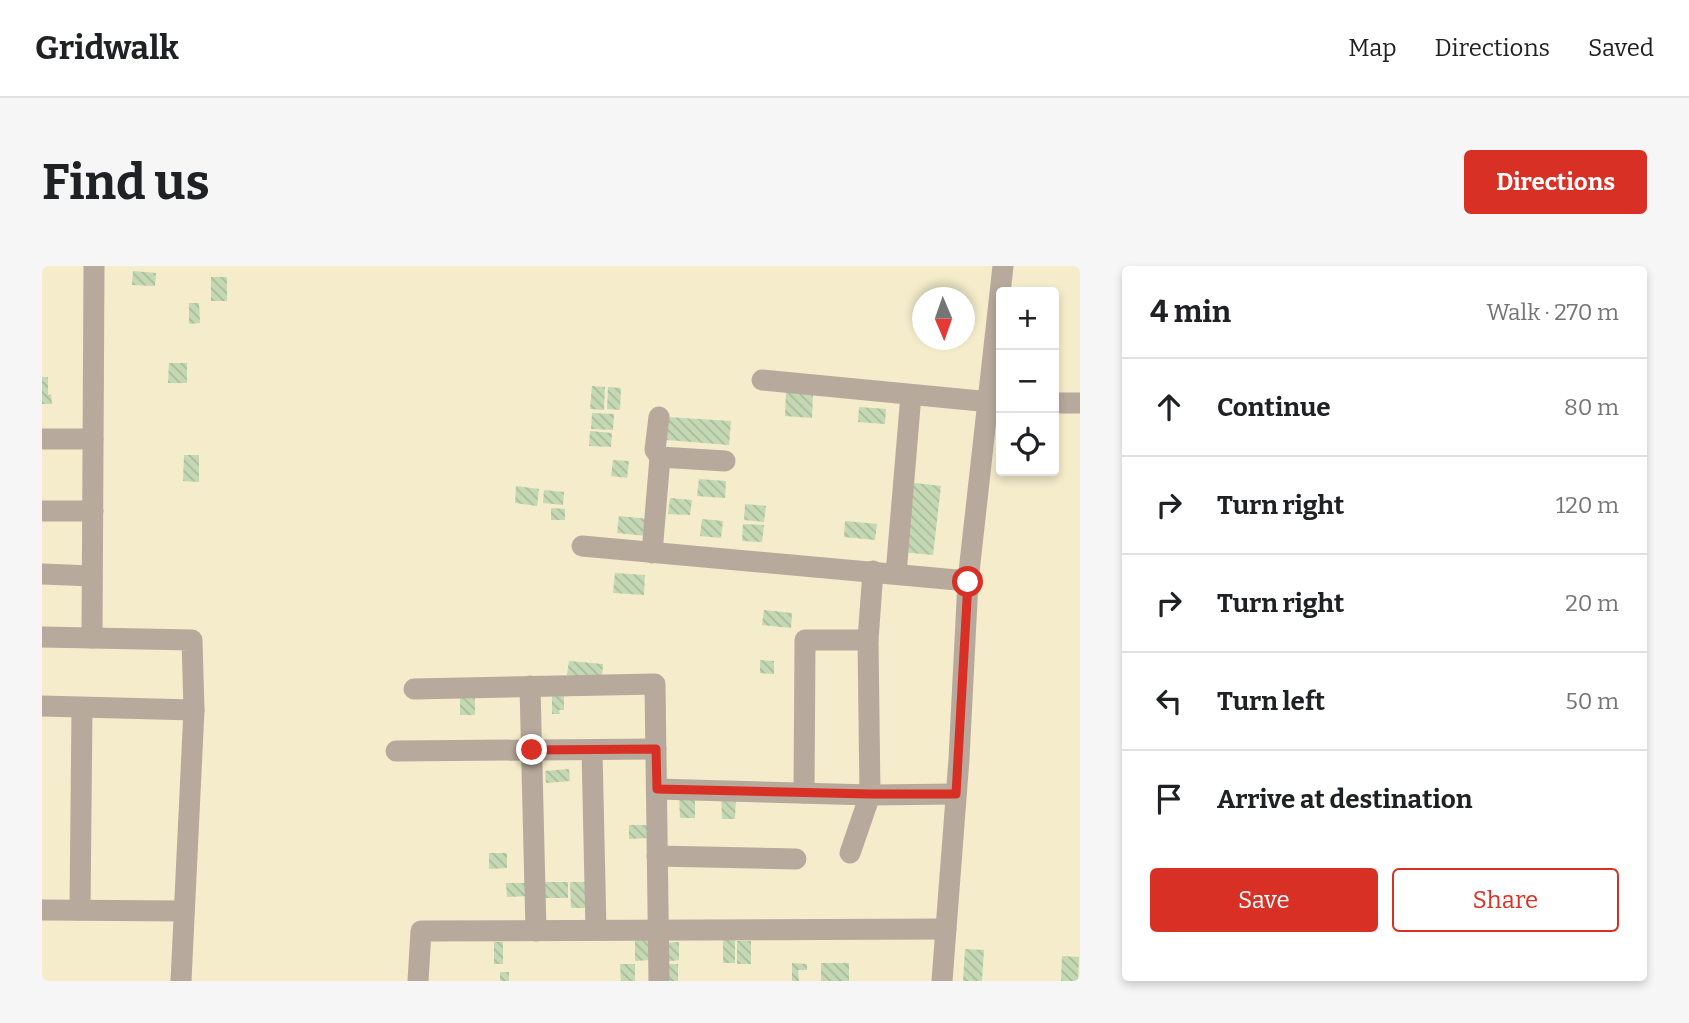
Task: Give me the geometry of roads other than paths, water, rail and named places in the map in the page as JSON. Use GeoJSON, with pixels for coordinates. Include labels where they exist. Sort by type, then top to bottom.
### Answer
{"type":"FeatureCollection","features":[{"type":"Feature","properties":{"kind":"street"},"geometry":{"type":"LineString","coordinates":[[92,638],[94,266]]}},
{"type":"Feature","properties":{"kind":"street"},"geometry":{"type":"LineString","coordinates":[[942,981],[968,582],[995,403],[1003,266]]}},
{"type":"Feature","properties":{"kind":"street"},"geometry":{"type":"LineString","coordinates":[[762,380],[995,403]]}},
{"type":"Feature","properties":{"kind":"street"},"geometry":{"type":"LineString","coordinates":[[896,574],[911,396]]}},
{"type":"Feature","properties":{"kind":"street"},"geometry":{"type":"LineString","coordinates":[[1059,403],[1080,403]]}},
{"type":"Feature","properties":{"kind":"street"},"geometry":{"type":"LineString","coordinates":[[652,553],[660,457],[655,450],[659,417]]}},
{"type":"Feature","properties":{"kind":"street"},"geometry":{"type":"LineString","coordinates":[[42,439],[93,439]]}},
{"type":"Feature","properties":{"kind":"street"},"geometry":{"type":"LineString","coordinates":[[660,457],[725,461]]}},
{"type":"Feature","properties":{"kind":"street"},"geometry":{"type":"LineString","coordinates":[[42,511],[93,512]]}},
{"type":"Feature","properties":{"kind":"street"},"geometry":{"type":"LineString","coordinates":[[582,546],[873,571],[968,582]]}},
{"type":"Feature","properties":{"kind":"street"},"geometry":{"type":"LineString","coordinates":[[850,853],[870,794],[868,640],[873,571]]}},
{"type":"Feature","properties":{"kind":"street"},"geometry":{"type":"LineString","coordinates":[[42,574],[92,576]]}},
{"type":"Feature","properties":{"kind":"street"},"geometry":{"type":"LineString","coordinates":[[42,637],[192,640],[194,710],[181,981]]}},
{"type":"Feature","properties":{"kind":"street"},"geometry":{"type":"LineString","coordinates":[[804,793],[805,640],[868,640]]}},
{"type":"Feature","properties":{"kind":"street"},"geometry":{"type":"LineString","coordinates":[[414,689],[655,684],[659,981]]}},
{"type":"Feature","properties":{"kind":"street"},"geometry":{"type":"LineString","coordinates":[[530,686],[536,931]]}},
{"type":"Feature","properties":{"kind":"street"},"geometry":{"type":"LineString","coordinates":[[42,706],[194,710]]}},
{"type":"Feature","properties":{"kind":"street"},"geometry":{"type":"LineString","coordinates":[[80,910],[82,708]]}},
{"type":"Feature","properties":{"kind":"street"},"geometry":{"type":"LineString","coordinates":[[396,751],[656,749]]}},
{"type":"Feature","properties":{"kind":"street"},"geometry":{"type":"LineString","coordinates":[[592,750],[596,930]]}},
{"type":"Feature","properties":{"kind":"street"},"geometry":{"type":"LineString","coordinates":[[657,789],[956,794]]}},
{"type":"Feature","properties":{"kind":"street"},"geometry":{"type":"LineString","coordinates":[[657,856],[796,859]]}},
{"type":"Feature","properties":{"kind":"street"},"geometry":{"type":"LineString","coordinates":[[42,910],[184,911]]}},
{"type":"Feature","properties":{"kind":"street"},"geometry":{"type":"LineString","coordinates":[[418,981],[421,931],[946,929]]}}]}
